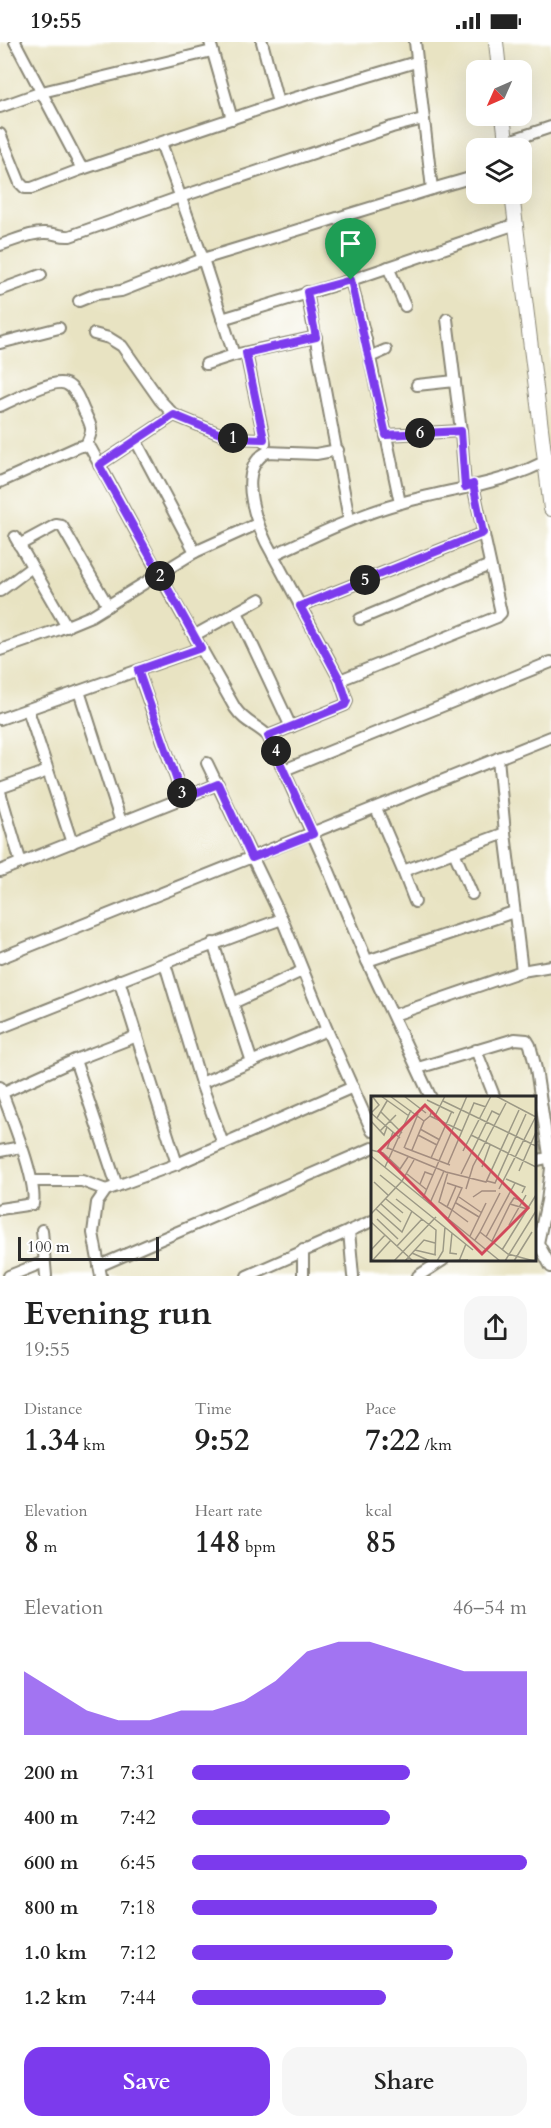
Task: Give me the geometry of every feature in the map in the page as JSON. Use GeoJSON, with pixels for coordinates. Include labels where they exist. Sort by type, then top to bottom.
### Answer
{"type":"FeatureCollection","features":[{"type":"Feature","properties":{"kind":"street"},"geometry":{"type":"LineString","coordinates":[[15,42],[82,169]]}},
{"type":"Feature","properties":{"kind":"street"},"geometry":{"type":"LineString","coordinates":[[262,42],[278,103]]}},
{"type":"Feature","properties":{"kind":"street"},"geometry":{"type":"LineString","coordinates":[[415,42],[432,189]]}},
{"type":"Feature","properties":{"kind":"street"},"geometry":{"type":"LineString","coordinates":[[496,42],[498,60]]}},
{"type":"Feature","properties":{"kind":"street"},"geometry":{"type":"LineString","coordinates":[[0,107],[42,92],[211,46],[232,119]]}},
{"type":"Feature","properties":{"kind":"street"},"geometry":{"type":"LineString","coordinates":[[0,134],[20,183],[25,188],[32,188],[278,103],[417,62]]}},
{"type":"Feature","properties":{"kind":"street"},"geometry":{"type":"LineString","coordinates":[[0,245],[41,233],[49,232],[62,237],[70,236],[180,197],[392,127],[423,119]]}},
{"type":"Feature","properties":{"kind":"street"},"geometry":{"type":"LineString","coordinates":[[525,138],[551,128]]}},
{"type":"Feature","properties":{"kind":"street"},"geometry":{"type":"LineString","coordinates":[[161,143],[234,355]]}},
{"type":"Feature","properties":{"kind":"street"},"geometry":{"type":"LineString","coordinates":[[79,301],[96,294],[121,291],[202,259],[466,179]]}},
{"type":"Feature","properties":{"kind":"street"},"geometry":{"type":"LineString","coordinates":[[513,204],[548,460],[551,509]]}},
{"type":"Feature","properties":{"kind":"street"},"geometry":{"type":"LineString","coordinates":[[222,319],[351,280],[516,224]]}},
{"type":"Feature","properties":{"kind":"street"},"geometry":{"type":"LineString","coordinates":[[388,267],[405,306]]}},
{"type":"Feature","properties":{"kind":"street"},"geometry":{"type":"LineString","coordinates":[[0,290],[41,275]]}},
{"type":"Feature","properties":{"kind":"street"},"geometry":{"type":"LineString","coordinates":[[351,280],[370,357],[400,503]]}},
{"type":"Feature","properties":{"kind":"street"},"geometry":{"type":"LineString","coordinates":[[307,292],[349,519]]}},
{"type":"Feature","properties":{"kind":"street"},"geometry":{"type":"LineString","coordinates":[[340,680],[497,617],[501,613],[483,533],[469,486],[447,319]]}},
{"type":"Feature","properties":{"kind":"street"},"geometry":{"type":"LineString","coordinates":[[0,344],[59,328]]}},
{"type":"Feature","properties":{"kind":"street"},"geometry":{"type":"LineString","coordinates":[[94,334],[109,338],[122,346],[160,400],[174,415],[230,438],[264,439]]}},
{"type":"Feature","properties":{"kind":"street"},"geometry":{"type":"LineString","coordinates":[[206,364],[234,355],[316,337]]}},
{"type":"Feature","properties":{"kind":"street"},"geometry":{"type":"LineString","coordinates":[[370,357],[386,350]]}},
{"type":"Feature","properties":{"kind":"street"},"geometry":{"type":"LineString","coordinates":[[246,353],[267,452]]}},
{"type":"Feature","properties":{"kind":"street"},"geometry":{"type":"LineString","coordinates":[[417,384],[455,381]]}},
{"type":"Feature","properties":{"kind":"street"},"geometry":{"type":"LineString","coordinates":[[0,406],[48,385],[68,384],[73,389],[92,426],[86,445],[0,482]]}},
{"type":"Feature","properties":{"kind":"street"},"geometry":{"type":"LineString","coordinates":[[99,465],[174,415]]}},
{"type":"Feature","properties":{"kind":"street"},"geometry":{"type":"LineString","coordinates":[[386,435],[461,431]]}},
{"type":"Feature","properties":{"kind":"street"},"geometry":{"type":"LineString","coordinates":[[135,441],[195,552]]}},
{"type":"Feature","properties":{"kind":"street"},"geometry":{"type":"LineString","coordinates":[[86,445],[92,449],[159,574],[241,716],[268,736],[430,1096]]}},
{"type":"Feature","properties":{"kind":"street"},"geometry":{"type":"LineString","coordinates":[[268,736],[345,705],[347,697],[257,524],[252,501],[255,463],[267,452],[316,454],[338,450]]}},
{"type":"Feature","properties":{"kind":"street"},"geometry":{"type":"LineString","coordinates":[[273,555],[349,519],[400,503],[505,477],[548,460]]}},
{"type":"Feature","properties":{"kind":"street"},"geometry":{"type":"LineString","coordinates":[[0,650],[67,627],[108,606],[195,552],[257,524]]}},
{"type":"Feature","properties":{"kind":"street"},"geometry":{"type":"LineString","coordinates":[[67,627],[17,541],[56,525],[62,526],[108,606]]}},
{"type":"Feature","properties":{"kind":"street"},"geometry":{"type":"LineString","coordinates":[[300,606],[483,533]]}},
{"type":"Feature","properties":{"kind":"street"},"geometry":{"type":"LineString","coordinates":[[360,619],[490,565]]}},
{"type":"Feature","properties":{"kind":"street"},"geometry":{"type":"LineString","coordinates":[[0,591],[32,567]]}},
{"type":"Feature","properties":{"kind":"street"},"geometry":{"type":"LineString","coordinates":[[195,635],[260,599]]}},
{"type":"Feature","properties":{"kind":"street"},"geometry":{"type":"LineString","coordinates":[[237,612],[291,727]]}},
{"type":"Feature","properties":{"kind":"street"},"geometry":{"type":"LineString","coordinates":[[0,719],[201,648]]}},
{"type":"Feature","properties":{"kind":"street"},"geometry":{"type":"LineString","coordinates":[[284,770],[551,662]]}},
{"type":"Feature","properties":{"kind":"street"},"geometry":{"type":"LineString","coordinates":[[138,670],[183,798]]}},
{"type":"Feature","properties":{"kind":"street"},"geometry":{"type":"LineString","coordinates":[[79,691],[121,822]]}},
{"type":"Feature","properties":{"kind":"street"},"geometry":{"type":"LineString","coordinates":[[28,710],[72,843]]}},
{"type":"Feature","properties":{"kind":"street"},"geometry":{"type":"LineString","coordinates":[[0,957],[313,834],[551,737]]}},
{"type":"Feature","properties":{"kind":"street"},"geometry":{"type":"LineString","coordinates":[[498,758],[522,971]]}},
{"type":"Feature","properties":{"kind":"street"},"geometry":{"type":"LineString","coordinates":[[207,763],[282,920],[371,1129]]}},
{"type":"Feature","properties":{"kind":"street"},"geometry":{"type":"LineString","coordinates":[[21,862],[0,790],[48,771]]}},
{"type":"Feature","properties":{"kind":"street"},"geometry":{"type":"LineString","coordinates":[[0,871],[218,784]]}},
{"type":"Feature","properties":{"kind":"street"},"geometry":{"type":"LineString","coordinates":[[376,808],[415,902]]}},
{"type":"Feature","properties":{"kind":"street"},"geometry":{"type":"LineString","coordinates":[[403,871],[505,833]]}},
{"type":"Feature","properties":{"kind":"street"},"geometry":{"type":"LineString","coordinates":[[454,852],[472,894]]}},
{"type":"Feature","properties":{"kind":"street"},"geometry":{"type":"LineString","coordinates":[[368,961],[514,912]]}},
{"type":"Feature","properties":{"kind":"street"},"geometry":{"type":"LineString","coordinates":[[0,1028],[213,943],[282,920]]}},
{"type":"Feature","properties":{"kind":"street"},"geometry":{"type":"LineString","coordinates":[[213,943],[252,1062]]}},
{"type":"Feature","properties":{"kind":"street"},"geometry":{"type":"LineString","coordinates":[[165,964],[201,1083],[223,1144]]}},
{"type":"Feature","properties":{"kind":"street"},"geometry":{"type":"LineString","coordinates":[[394,1015],[522,971],[551,966]]}},
{"type":"Feature","properties":{"kind":"street"},"geometry":{"type":"LineString","coordinates":[[232,1003],[302,971]]}},
{"type":"Feature","properties":{"kind":"street"},"geometry":{"type":"LineString","coordinates":[[119,980],[177,1164]]}},
{"type":"Feature","properties":{"kind":"street"},"geometry":{"type":"LineString","coordinates":[[201,1083],[327,1030]]}},
{"type":"Feature","properties":{"kind":"street"},"geometry":{"type":"LineString","coordinates":[[0,1209],[33,1204],[32,1181],[1,1090],[137,1036]]}},
{"type":"Feature","properties":{"kind":"street"},"geometry":{"type":"LineString","coordinates":[[418,1068],[476,1050],[521,1039],[527,1040],[536,1069],[550,1157],[547,1201],[537,1237],[551,1266]]}},
{"type":"Feature","properties":{"kind":"street"},"geometry":{"type":"LineString","coordinates":[[476,1050],[494,1096]]}},
{"type":"Feature","properties":{"kind":"street"},"geometry":{"type":"LineString","coordinates":[[75,1060],[117,1186]]}},
{"type":"Feature","properties":{"kind":"street"},"geometry":{"type":"LineString","coordinates":[[32,1181],[81,1181],[105,1190],[177,1164],[353,1087]]}},
{"type":"Feature","properties":{"kind":"street"},"geometry":{"type":"LineString","coordinates":[[0,1151],[21,1147]]}},
{"type":"Feature","properties":{"kind":"street"},"geometry":{"type":"LineString","coordinates":[[105,1190],[97,1203],[93,1233],[100,1271],[371,1148]]}},
{"type":"Feature","properties":{"kind":"street"},"geometry":{"type":"LineString","coordinates":[[247,1276],[371,1221]]}},
{"type":"Feature","properties":{"kind":"street"},"geometry":{"type":"LineString","coordinates":[[42,1230],[45,1276]]}},
{"type":"Feature","properties":{"kind":"street"},"geometry":{"type":"LineString","coordinates":[[349,1232],[354,1276]]}},
{"type":"Feature","properties":{"kind":"street"},"geometry":{"type":"LineString","coordinates":[[303,1250],[303,1276]]}},
{"type":"Feature","properties":{"kind":"street"},"geometry":{"type":"LineString","coordinates":[[418,1276],[441,1261]]}},
{"type":"Feature","properties":{"kind":"street"},"geometry":{"type":"LineString","coordinates":[[9,1276],[44,1262]]}},
{"type":"Feature","properties":{"kind":"route"},"geometry":{"type":"LineString","coordinates":[[351,280],[386,435],[461,431],[465,487],[473,484],[483,533],[300,606],[340,680],[347,701],[345,705],[268,736],[313,834],[252,858],[218,784],[183,798],[138,670],[201,648],[99,465],[174,415],[230,438],[264,439],[246,353],[316,337],[307,292],[351,280]]}}]}
